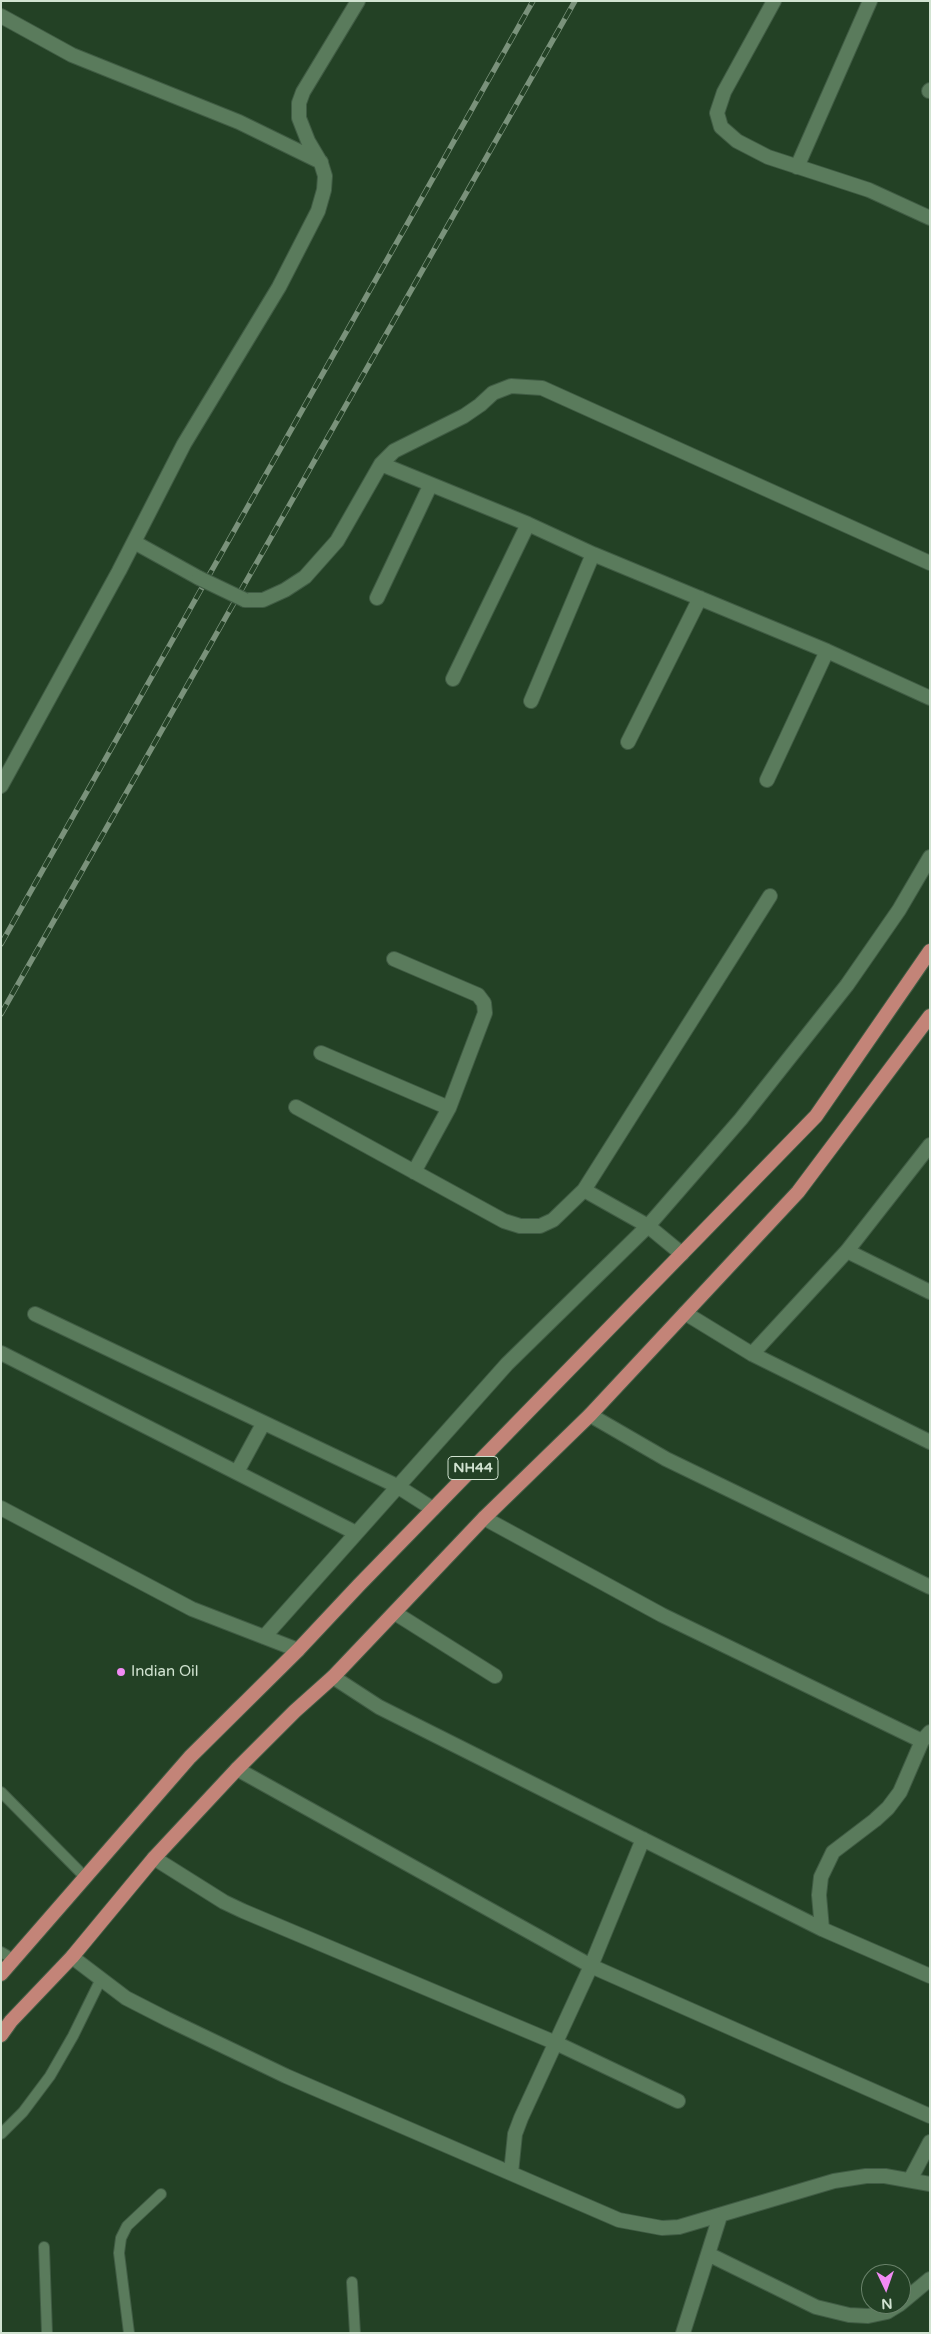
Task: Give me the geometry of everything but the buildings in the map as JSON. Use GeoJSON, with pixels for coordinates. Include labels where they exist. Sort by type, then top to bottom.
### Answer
{"type":"FeatureCollection","features":[{"type":"Feature","properties":{"kind":"highway","name":"NH44"},"geometry":{"type":"LineString","coordinates":[[1,1974],[7,1955],[84,1876],[190,1757],[298,1650],[816,1116],[930,951]]}},
{"type":"Feature","properties":{"kind":"highway","name":"NH44"},"geometry":{"type":"LineString","coordinates":[[1,2035],[11,2021],[72,1957],[154,1858],[237,1768],[333,1677],[484,1518],[590,1415],[798,1192],[930,1016]]}},
{"type":"Feature","properties":{"kind":"street"},"geometry":{"type":"LineString","coordinates":[[1,786],[134,542],[184,444],[279,287],[318,212],[324,190],[325,176],[321,163],[303,130],[299,118],[299,103],[302,92],[358,1]]}},
{"type":"Feature","properties":{"kind":"street"},"geometry":{"type":"LineString","coordinates":[[774,1],[724,92],[716,113],[721,126],[737,141],[768,157],[869,190],[930,218]]}},
{"type":"Feature","properties":{"kind":"street"},"geometry":{"type":"LineString","coordinates":[[797,167],[870,1]]}},
{"type":"Feature","properties":{"kind":"street"},"geometry":{"type":"LineString","coordinates":[[1,16],[72,55],[239,122],[321,163]]}},
{"type":"Feature","properties":{"kind":"street"},"geometry":{"type":"LineString","coordinates":[[134,542],[199,578],[245,600],[263,600],[285,590],[305,577],[337,541],[381,464],[394,451],[464,416],[480,406],[493,393],[511,386],[542,388],[930,563]]}},
{"type":"Feature","properties":{"kind":"street"},"geometry":{"type":"LineString","coordinates":[[381,464],[430,486],[528,524],[593,554],[827,651],[930,698]]}},
{"type":"Feature","properties":{"kind":"street"},"geometry":{"type":"LineString","coordinates":[[377,598],[430,486]]}},
{"type":"Feature","properties":{"kind":"street"},"geometry":{"type":"LineString","coordinates":[[452,678],[528,524]]}},
{"type":"Feature","properties":{"kind":"street"},"geometry":{"type":"LineString","coordinates":[[531,701],[593,554]]}},
{"type":"Feature","properties":{"kind":"street"},"geometry":{"type":"LineString","coordinates":[[628,742],[700,598]]}},
{"type":"Feature","properties":{"kind":"street"},"geometry":{"type":"LineString","coordinates":[[767,780],[827,651]]}},
{"type":"Feature","properties":{"kind":"street"},"geometry":{"type":"LineString","coordinates":[[264,1637],[508,1364],[648,1226],[741,1119],[847,985],[899,910],[930,857]]}},
{"type":"Feature","properties":{"kind":"street"},"geometry":{"type":"LineString","coordinates":[[296,1107],[504,1222],[520,1226],[540,1226],[553,1220],[584,1190],[770,896]]}},
{"type":"Feature","properties":{"kind":"street"},"geometry":{"type":"LineString","coordinates":[[394,959],[478,994],[484,1002],[484,1013],[449,1108],[414,1172]]}},
{"type":"Feature","properties":{"kind":"street"},"geometry":{"type":"LineString","coordinates":[[321,1053],[449,1108]]}},
{"type":"Feature","properties":{"kind":"street"},"geometry":{"type":"LineString","coordinates":[[752,1354],[847,1251],[930,1145]]}},
{"type":"Feature","properties":{"kind":"street"},"geometry":{"type":"LineString","coordinates":[[584,1190],[648,1226],[682,1254]]}},
{"type":"Feature","properties":{"kind":"street"},"geometry":{"type":"LineString","coordinates":[[847,1251],[930,1292]]}},
{"type":"Feature","properties":{"kind":"street"},"geometry":{"type":"LineString","coordinates":[[685,1313],[752,1354],[930,1442]]}},
{"type":"Feature","properties":{"kind":"street"},"geometry":{"type":"LineString","coordinates":[[35,1314],[262,1424],[397,1486],[433,1509]]}},
{"type":"Feature","properties":{"kind":"street"},"geometry":{"type":"LineString","coordinates":[[1,1353],[356,1533]]}},
{"type":"Feature","properties":{"kind":"street"},"geometry":{"type":"LineString","coordinates":[[590,1415],[666,1459],[930,1587]]}},
{"type":"Feature","properties":{"kind":"street"},"geometry":{"type":"LineString","coordinates":[[237,1472],[262,1424]]}},
{"type":"Feature","properties":{"kind":"street"},"geometry":{"type":"LineString","coordinates":[[1,1508],[192,1609],[298,1650]]}},
{"type":"Feature","properties":{"kind":"street"},"geometry":{"type":"LineString","coordinates":[[484,1518],[662,1615],[926,1736],[900,1792],[888,1808],[876,1820],[832,1852],[821,1877],[819,1895],[822,1929]]}},
{"type":"Feature","properties":{"kind":"street"},"geometry":{"type":"LineString","coordinates":[[395,1613],[495,1676]]}},
{"type":"Feature","properties":{"kind":"street"},"geometry":{"type":"LineString","coordinates":[[333,1677],[379,1707],[822,1929],[930,1976]]}},
{"type":"Feature","properties":{"kind":"street"},"geometry":{"type":"LineString","coordinates":[[237,1768],[592,1966],[930,2116]]}},
{"type":"Feature","properties":{"kind":"street"},"geometry":{"type":"LineString","coordinates":[[510,2173],[515,2134],[592,1966],[643,1838]]}},
{"type":"Feature","properties":{"kind":"street"},"geometry":{"type":"LineString","coordinates":[[154,1858],[243,1912],[556,2043],[678,2101]]}},
{"type":"Feature","properties":{"kind":"street"},"geometry":{"type":"LineString","coordinates":[[72,1957],[126,1998],[209,2040],[286,2076],[590,2209],[640,2225],[662,2228],[679,2227],[834,2180],[866,2176],[930,2184]]}},
{"type":"Feature","properties":{"kind":"street"},"geometry":{"type":"LineString","coordinates":[[910,2180],[930,2142]]}},
{"type":"Feature","properties":{"kind":"street"},"geometry":{"type":"LineString","coordinates":[[683,2333],[720,2216]]}},
{"type":"Feature","properties":{"kind":"street"},"geometry":{"type":"LineString","coordinates":[[708,2254],[816,2307],[849,2315],[868,2316],[878,2314]]}},
{"type":"Feature","properties":{"kind":"street"},"geometry":{"type":"LineString","coordinates":[[911,2295],[930,2279]]}},
{"type":"Feature","properties":{"kind":"lane"},"geometry":{"type":"LineString","coordinates":[[1,1792],[84,1876]]}},
{"type":"Feature","properties":{"kind":"lane"},"geometry":{"type":"LineString","coordinates":[[1,2134],[23,2112],[50,2076],[73,2036],[101,1979]]}},
{"type":"Feature","properties":{"kind":"lane"},"geometry":{"type":"LineString","coordinates":[[129,2333],[119,2253],[121,2238],[127,2226],[161,2194]]}},
{"type":"Feature","properties":{"kind":"lane"},"geometry":{"type":"LineString","coordinates":[[44,2247],[47,2333]]}},
{"type":"Feature","properties":{"kind":"lane"},"geometry":{"type":"LineString","coordinates":[[352,2282],[355,2333]]}},
{"type":"Feature","properties":{"kind":"railway"},"geometry":{"type":"LineString","coordinates":[[1,944],[533,1]]}},
{"type":"Feature","properties":{"kind":"railway"},"geometry":{"type":"LineString","coordinates":[[1,1014],[575,1]]}},
{"type":"Feature","properties":{"kind":"place","name":"Indian Oil"},"geometry":{"type":"Point","coordinates":[121,1672]}}]}
